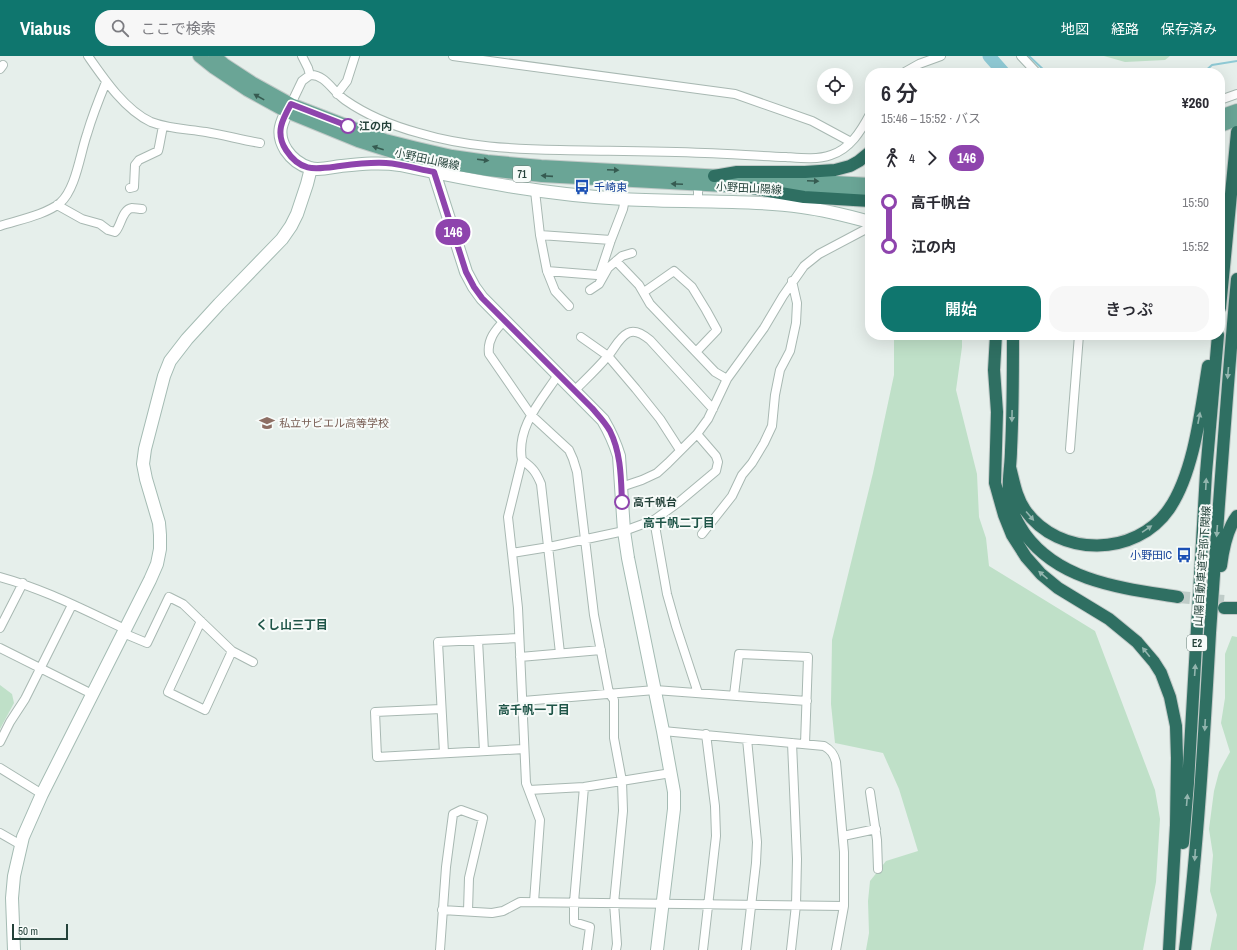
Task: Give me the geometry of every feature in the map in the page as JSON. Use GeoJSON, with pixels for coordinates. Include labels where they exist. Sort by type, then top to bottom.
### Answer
{"type":"FeatureCollection","features":[{"type":"Feature","properties":{"kind":"highway"},"geometry":{"type":"LineString","coordinates":[[1225,252],[1237,135]]}},
{"type":"Feature","properties":{"kind":"highway"},"geometry":{"type":"LineString","coordinates":[[714,176],[736,172],[799,172],[835,170],[850,166],[865,156]]}},
{"type":"Feature","properties":{"kind":"highway"},"geometry":{"type":"LineString","coordinates":[[750,188],[804,197],[865,201]]}},
{"type":"Feature","properties":{"kind":"highway","name":"山陽自動車道宇部下関線"},"geometry":{"type":"LineString","coordinates":[[1185,950],[1194,880],[1226,402],[1237,279]]}},
{"type":"Feature","properties":{"kind":"highway"},"geometry":{"type":"LineString","coordinates":[[989,340],[994,370],[997,412],[995,482],[999,501],[1012,535],[1023,553],[1041,574],[1058,588],[1109,619],[1137,642],[1154,662],[1161,673],[1166,686],[1175,721],[1177,758],[1176,826],[1169,950]]}},
{"type":"Feature","properties":{"kind":"highway"},"geometry":{"type":"LineString","coordinates":[[994,370],[996,340]]}},
{"type":"Feature","properties":{"kind":"highway"},"geometry":{"type":"LineString","coordinates":[[1007,340],[1012,377]]}},
{"type":"Feature","properties":{"kind":"highway"},"geometry":{"type":"LineString","coordinates":[[996,448],[998,484],[1002,501],[1009,519],[1023,544],[1042,561],[1054,570],[1071,579],[1089,585],[1143,598],[1177,600],[1100,582],[1068,570],[1048,558],[1036,547],[1020,527],[1010,504],[1009,493],[1013,340]]}},
{"type":"Feature","properties":{"kind":"highway"},"geometry":{"type":"LineString","coordinates":[[1010,467],[1017,497],[1025,510],[1045,530],[1059,538],[1080,544],[1096,546],[1134,538],[1148,530],[1161,519],[1169,509],[1179,492],[1187,469],[1199,420],[1213,340]]}},
{"type":"Feature","properties":{"kind":"highway","name":"山陽自動車道宇部下関線"},"geometry":{"type":"LineString","coordinates":[[1172,950],[1179,892],[1188,783],[1206,473],[1218,340]]}},
{"type":"Feature","properties":{"kind":"highway"},"geometry":{"type":"LineString","coordinates":[[1210,644],[1226,541],[1231,526],[1237,516]]}},
{"type":"Feature","properties":{"kind":"highway"},"geometry":{"type":"LineString","coordinates":[[1237,601],[1224,604],[1237,608]]}},
{"type":"Feature","properties":{"kind":"main road","name":"小野田山陽線"},"geometry":{"type":"LineString","coordinates":[[199,56],[247,90],[358,141],[402,155],[445,164],[542,176],[865,194]]}},
{"type":"Feature","properties":{"kind":"main road","name":"小野田山陽線"},"geometry":{"type":"LineString","coordinates":[[215,56],[224,64],[289,108],[385,140],[452,156],[541,166],[865,184]]}},
{"type":"Feature","properties":{"kind":"main road"},"geometry":{"type":"LineString","coordinates":[[1225,114],[1237,110]]}},
{"type":"Feature","properties":{"kind":"main road"},"geometry":{"type":"LineString","coordinates":[[1225,124],[1237,120]]}},
{"type":"Feature","properties":{"kind":"street"},"geometry":{"type":"LineString","coordinates":[[88,56],[106,82],[122,100],[151,122],[163,126],[206,132],[260,143]]}},
{"type":"Feature","properties":{"kind":"street"},"geometry":{"type":"LineString","coordinates":[[302,56],[310,75]]}},
{"type":"Feature","properties":{"kind":"street"},"geometry":{"type":"LineString","coordinates":[[337,94],[347,81],[355,56]]}},
{"type":"Feature","properties":{"kind":"street"},"geometry":{"type":"LineString","coordinates":[[453,56],[735,94],[812,121],[851,142]]}},
{"type":"Feature","properties":{"kind":"street"},"geometry":{"type":"LineString","coordinates":[[912,68],[942,56]]}},
{"type":"Feature","properties":{"kind":"street"},"geometry":{"type":"LineString","coordinates":[[1021,56],[1032,68]]}},
{"type":"Feature","properties":{"kind":"street"},"geometry":{"type":"LineString","coordinates":[[865,123],[851,142],[831,155],[806,158],[690,152],[510,149],[451,142],[382,121],[345,100],[322,78],[315,75],[310,75],[302,81],[280,125],[280,135],[284,147],[294,160],[311,168],[322,169],[370,163],[386,163],[489,184],[535,191],[625,200],[750,203],[803,207],[838,213],[865,221]]}},
{"type":"Feature","properties":{"kind":"street"},"geometry":{"type":"LineString","coordinates":[[0,226],[46,211],[57,205],[66,196],[72,183],[86,134],[106,82]]}},
{"type":"Feature","properties":{"kind":"street"},"geometry":{"type":"LineString","coordinates":[[1225,98],[1237,94]]}},
{"type":"Feature","properties":{"kind":"street"},"geometry":{"type":"LineString","coordinates":[[130,188],[134,187],[135,166],[139,160],[158,151],[160,148],[163,126]]}},
{"type":"Feature","properties":{"kind":"street"},"geometry":{"type":"LineString","coordinates":[[14,950],[12,898],[14,876],[23,837],[42,794],[157,564],[160,549],[159,523],[143,464],[164,376],[170,361],[187,339],[282,239],[297,214],[308,184],[311,168]]}},
{"type":"Feature","properties":{"kind":"street"},"geometry":{"type":"LineString","coordinates":[[434,172],[466,272],[474,287],[482,298],[603,420],[609,430],[619,456],[624,531],[628,558],[674,792],[674,809],[657,950]]}},
{"type":"Feature","properties":{"kind":"street"},"geometry":{"type":"LineString","coordinates":[[698,185],[698,202]]}},
{"type":"Feature","properties":{"kind":"street"},"geometry":{"type":"LineString","coordinates":[[535,191],[540,235],[548,271],[555,291],[569,306]]}},
{"type":"Feature","properties":{"kind":"street"},"geometry":{"type":"LineString","coordinates":[[548,271],[596,275],[600,273],[625,200]]}},
{"type":"Feature","properties":{"kind":"street"},"geometry":{"type":"LineString","coordinates":[[57,205],[82,219],[100,224],[108,230],[115,232],[118,230],[124,215],[130,208],[142,209]]}},
{"type":"Feature","properties":{"kind":"street"},"geometry":{"type":"LineString","coordinates":[[621,487],[657,473],[697,434],[708,419],[727,379],[764,328],[792,281],[804,266],[819,254],[865,230]]}},
{"type":"Feature","properties":{"kind":"street"},"geometry":{"type":"LineString","coordinates":[[540,235],[611,240]]}},
{"type":"Feature","properties":{"kind":"street"},"geometry":{"type":"LineString","coordinates":[[590,290],[599,284],[608,268],[622,256],[632,253]]}},
{"type":"Feature","properties":{"kind":"street"},"geometry":{"type":"LineString","coordinates":[[616,262],[639,285],[650,304],[715,372],[727,379]]}},
{"type":"Feature","properties":{"kind":"street"},"geometry":{"type":"LineString","coordinates":[[644,292],[674,271],[692,287],[717,330],[696,352]]}},
{"type":"Feature","properties":{"kind":"street"},"geometry":{"type":"LineString","coordinates":[[702,534],[732,496],[742,475],[752,463],[764,444],[772,426],[775,395],[780,370],[790,351],[796,323],[797,303],[792,281]]}},
{"type":"Feature","properties":{"kind":"street"},"geometry":{"type":"LineString","coordinates":[[505,320],[498,327],[491,338],[488,346],[489,354],[531,415],[569,450],[577,472],[594,615],[609,693],[614,700],[614,738],[622,781],[623,812],[614,903],[617,944],[616,950]]}},
{"type":"Feature","properties":{"kind":"street"},"geometry":{"type":"LineString","coordinates":[[574,391],[608,356],[622,337],[629,332],[636,332],[645,335],[713,409]]}},
{"type":"Feature","properties":{"kind":"street"},"geometry":{"type":"LineString","coordinates":[[581,337],[608,356],[660,418],[680,450]]}},
{"type":"Feature","properties":{"kind":"street"},"geometry":{"type":"LineString","coordinates":[[1070,449],[1079,340]]}},
{"type":"Feature","properties":{"kind":"street"},"geometry":{"type":"LineString","coordinates":[[534,902],[540,820],[526,783],[518,608],[508,516],[522,460],[522,440],[531,415],[558,375]]}},
{"type":"Feature","properties":{"kind":"street"},"geometry":{"type":"LineString","coordinates":[[512,553],[624,531],[654,520],[679,502],[716,471],[718,462],[716,456],[697,434]]}},
{"type":"Feature","properties":{"kind":"street"},"geometry":{"type":"LineString","coordinates":[[522,460],[531,466],[537,474],[541,484],[560,653]]}},
{"type":"Feature","properties":{"kind":"street"},"geometry":{"type":"LineString","coordinates":[[654,520],[667,594],[698,693]]}},
{"type":"Feature","properties":{"kind":"street"},"geometry":{"type":"LineString","coordinates":[[0,577],[23,583],[55,596],[147,643],[169,597],[183,604],[232,651],[253,662]]}},
{"type":"Feature","properties":{"kind":"street"},"geometry":{"type":"LineString","coordinates":[[0,628],[23,583]]}},
{"type":"Feature","properties":{"kind":"street"},"geometry":{"type":"LineString","coordinates":[[0,742],[41,668],[72,605]]}},
{"type":"Feature","properties":{"kind":"street"},"geometry":{"type":"LineString","coordinates":[[201,621],[168,692],[205,710],[232,651]]}},
{"type":"Feature","properties":{"kind":"street"},"geometry":{"type":"LineString","coordinates":[[444,753],[438,642],[519,638]]}},
{"type":"Feature","properties":{"kind":"street"},"geometry":{"type":"LineString","coordinates":[[478,640],[484,751]]}},
{"type":"Feature","properties":{"kind":"street"},"geometry":{"type":"LineString","coordinates":[[0,648],[92,694]]}},
{"type":"Feature","properties":{"kind":"street"},"geometry":{"type":"LineString","coordinates":[[520,657],[601,650]]}},
{"type":"Feature","properties":{"kind":"street"},"geometry":{"type":"LineString","coordinates":[[734,695],[739,654],[808,657],[806,744]]}},
{"type":"Feature","properties":{"kind":"street"},"geometry":{"type":"LineString","coordinates":[[522,701],[655,690],[807,701]]}},
{"type":"Feature","properties":{"kind":"street"},"geometry":{"type":"LineString","coordinates":[[441,709],[375,712],[377,757],[524,749]]}},
{"type":"Feature","properties":{"kind":"street"},"geometry":{"type":"LineString","coordinates":[[663,731],[824,746],[833,753],[836,762],[843,836],[844,906],[836,950]]}},
{"type":"Feature","properties":{"kind":"street"},"geometry":{"type":"LineString","coordinates":[[703,950],[716,836],[715,806],[706,734]]}},
{"type":"Feature","properties":{"kind":"street"},"geometry":{"type":"LineString","coordinates":[[746,950],[756,863],[756,842],[747,739]]}},
{"type":"Feature","properties":{"kind":"street"},"geometry":{"type":"LineString","coordinates":[[790,950],[796,906],[798,859],[792,743]]}},
{"type":"Feature","properties":{"kind":"street"},"geometry":{"type":"LineString","coordinates":[[0,768],[42,794]]}},
{"type":"Feature","properties":{"kind":"street"},"geometry":{"type":"LineString","coordinates":[[529,790],[584,787],[671,773]]}},
{"type":"Feature","properties":{"kind":"street"},"geometry":{"type":"LineString","coordinates":[[584,787],[574,902],[574,922],[590,927],[587,950]]}},
{"type":"Feature","properties":{"kind":"street"},"geometry":{"type":"LineString","coordinates":[[870,792],[878,840],[878,868]]}},
{"type":"Feature","properties":{"kind":"street"},"geometry":{"type":"LineString","coordinates":[[440,950],[446,867],[453,814],[461,810],[484,818],[469,878],[468,911]]}},
{"type":"Feature","properties":{"kind":"street"},"geometry":{"type":"LineString","coordinates":[[843,836],[876,829]]}},
{"type":"Feature","properties":{"kind":"street"},"geometry":{"type":"LineString","coordinates":[[0,833],[21,846]]}},
{"type":"Feature","properties":{"kind":"street"},"geometry":{"type":"LineString","coordinates":[[442,910],[492,913],[503,911],[520,902],[844,906]]}},
{"type":"Feature","properties":{"kind":"green space"},"geometry":{"type":"Polygon","coordinates":[[[1104,56],[1170,56],[1165,60],[1125,62],[1104,56]]]}},
{"type":"Feature","properties":{"kind":"green space"},"geometry":{"type":"Polygon","coordinates":[[[894,340],[962,340],[956,390],[977,474],[979,517],[986,538],[989,566],[1095,631],[1155,790],[1160,819],[1156,882],[1143,950],[866,950],[869,933],[868,901],[870,881],[886,861],[918,851],[899,789],[883,753],[835,743],[831,704],[832,640],[873,473],[894,375],[894,340]]]}},
{"type":"Feature","properties":{"kind":"green space"},"geometry":{"type":"Polygon","coordinates":[[[1232,636],[1237,637],[1237,950],[1210,950],[1217,915],[1210,891],[1213,855],[1209,829],[1214,791],[1219,772],[1230,752],[1221,723],[1225,698],[1225,654],[1232,636]]]}},
{"type":"Feature","properties":{"kind":"green space"},"geometry":{"type":"Polygon","coordinates":[[[0,685],[12,694],[14,703],[0,729],[0,685]]]}},
{"type":"Feature","properties":{"kind":"waterway"},"geometry":{"type":"LineString","coordinates":[[989,56],[1000,68]]}},
{"type":"Feature","properties":{"kind":"waterway"},"geometry":{"type":"LineString","coordinates":[[1029,56],[1042,68]]}},
{"type":"Feature","properties":{"kind":"waterway"},"geometry":{"type":"LineString","coordinates":[[1209,68],[1212,65],[1237,61]]}},
{"type":"Feature","properties":{"kind":"tunnel"},"geometry":{"type":"LineString","coordinates":[[1178,597],[1224,601]]}},
{"type":"Feature","properties":{"kind":"bus line","name":"146"},"geometry":{"type":"LineString","coordinates":[[348,126],[291,104],[280,125],[280,135],[284,147],[294,160],[311,168],[322,169],[370,163],[386,163],[434,172],[466,272],[474,287],[482,298],[592,408],[603,420],[609,430],[619,456],[622,502]]}},
{"type":"Feature","properties":{"kind":"place","name":"江の内"},"geometry":{"type":"Point","coordinates":[348,126]}},
{"type":"Feature","properties":{"kind":"place","name":"千崎東"},"geometry":{"type":"Point","coordinates":[582,187]}},
{"type":"Feature","properties":{"kind":"place","name":"私立サビエル高等学校"},"geometry":{"type":"Point","coordinates":[267,423]}},
{"type":"Feature","properties":{"kind":"place","name":"高千帆台"},"geometry":{"type":"Point","coordinates":[622,502]}},
{"type":"Feature","properties":{"kind":"place","name":"小野田IC"},"geometry":{"type":"Point","coordinates":[1184,555]}},
{"type":"Feature","properties":{"kind":"district","name":"高千帆二丁目"},"geometry":{"type":"Point","coordinates":[679,523]}},
{"type":"Feature","properties":{"kind":"district","name":"くし山三丁目"},"geometry":{"type":"Point","coordinates":[292,625]}},
{"type":"Feature","properties":{"kind":"district","name":"高千帆一丁目"},"geometry":{"type":"Point","coordinates":[534,710]}}]}
